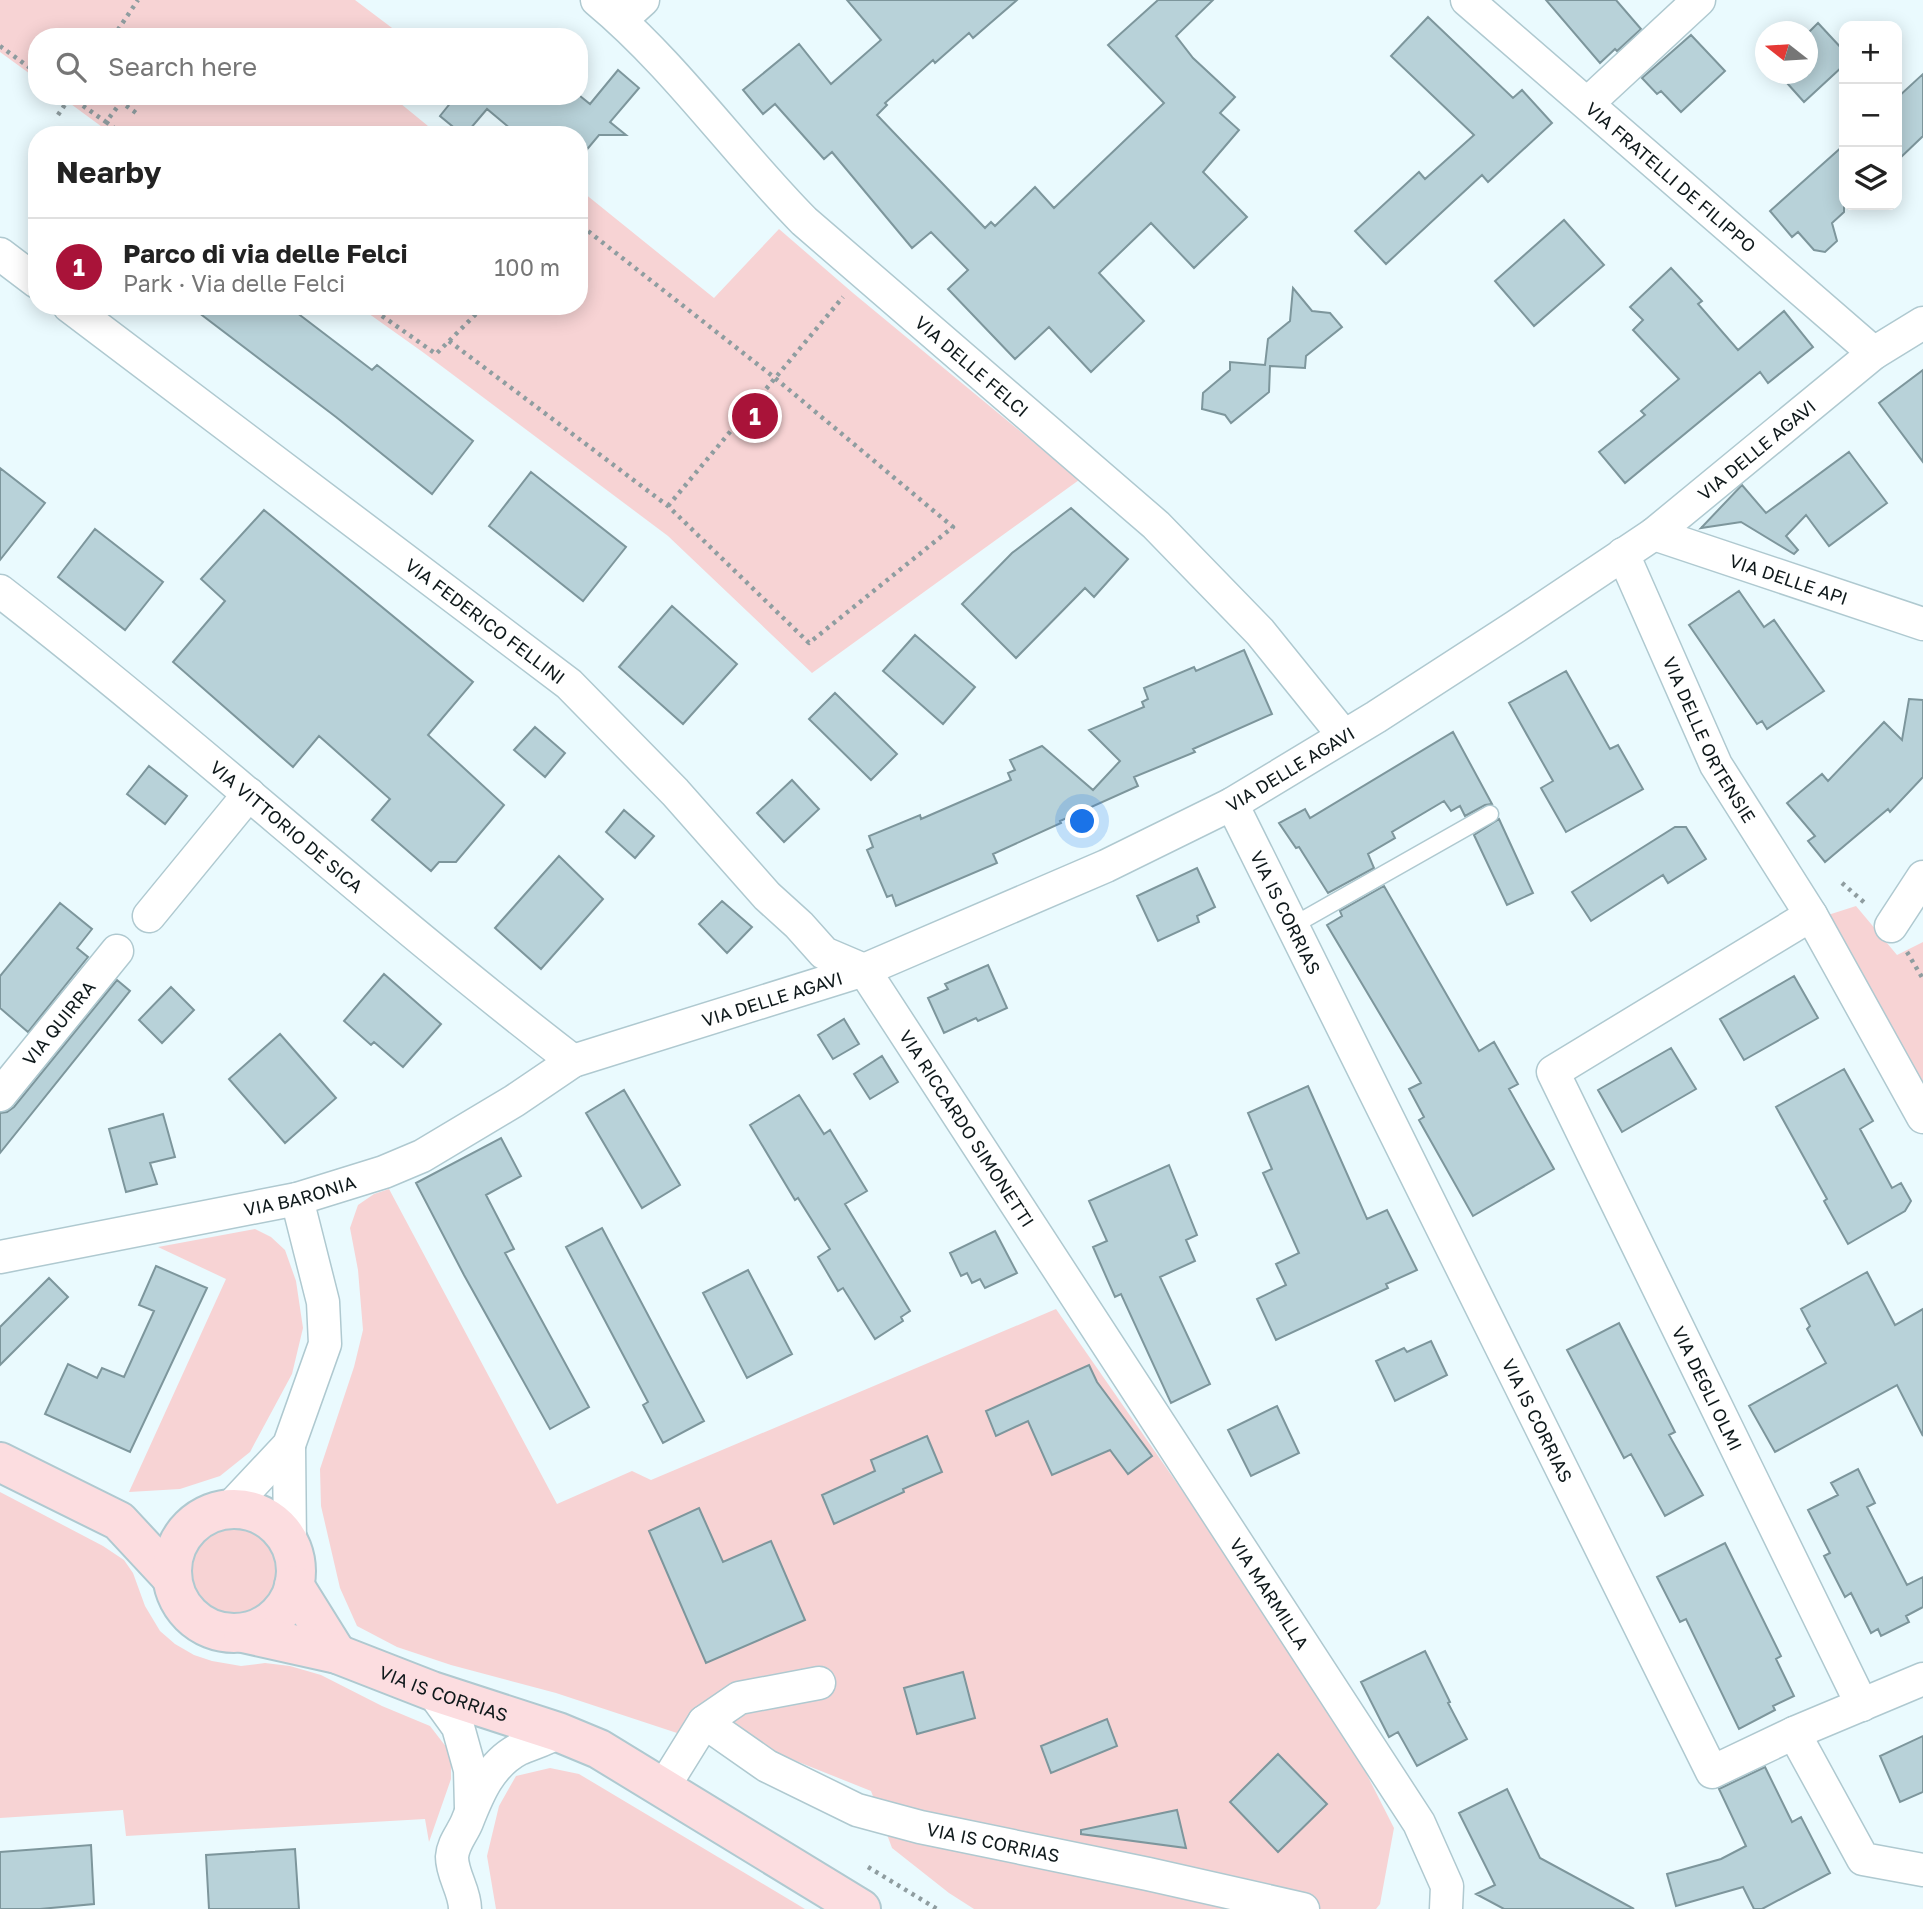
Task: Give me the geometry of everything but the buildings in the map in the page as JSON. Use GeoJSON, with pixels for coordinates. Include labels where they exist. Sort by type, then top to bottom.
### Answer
{"type":"FeatureCollection","features":[{"type":"Feature","properties":{"kind":"street","name":"VIA FRATELLI DE FILIPPO"},"geometry":{"type":"LineString","coordinates":[[1467,0],[1874,352]]}},
{"type":"Feature","properties":{"kind":"street"},"geometry":{"type":"LineString","coordinates":[[1588,103],[1699,0]]}},
{"type":"Feature","properties":{"kind":"street","name":"VIA DELLE FELCI"},"geometry":{"type":"LineString","coordinates":[[620,7],[768,184],[804,221],[1156,525],[1260,632],[1344,736]]}},
{"type":"Feature","properties":{"kind":"street"},"geometry":{"type":"LineString","coordinates":[[0,254],[28,275]]}},
{"type":"Feature","properties":{"kind":"street","name":"VIA FEDERICO FELLINI"},"geometry":{"type":"LineString","coordinates":[[81,315],[569,684],[675,792],[767,896],[799,925],[824,953],[864,970]]}},
{"type":"Feature","properties":{"kind":"street","name":"VIA DELLE AGAVI"},"geometry":{"type":"LineString","coordinates":[[573,1061],[864,970],[1106,866],[1233,804],[1515,627],[1654,534],[1874,352],[1923,323]]}},
{"type":"Feature","properties":{"kind":"street","name":"VIA DELLE API"},"geometry":{"type":"LineString","coordinates":[[1654,534],[1923,624]]}},
{"type":"Feature","properties":{"kind":"street","name":"VIA DELLE ORTENSIE"},"geometry":{"type":"LineString","coordinates":[[1623,554],[1716,765],[1811,915],[1923,1117]]}},
{"type":"Feature","properties":{"kind":"street","name":"VIA VITTORIO DE SICA"},"geometry":{"type":"LineString","coordinates":[[0,591],[91,661],[488,995],[573,1061]]}},
{"type":"Feature","properties":{"kind":"street"},"geometry":{"type":"LineString","coordinates":[[149,916],[249,794]]}},
{"type":"Feature","properties":{"kind":"street","name":"VIA IS CORRIAS"},"geometry":{"type":"LineString","coordinates":[[1233,804],[1713,1772],[1794,1733]]}},
{"type":"Feature","properties":{"kind":"street"},"geometry":{"type":"LineString","coordinates":[[1891,926],[1923,877]]}},
{"type":"Feature","properties":{"kind":"street","name":"VIA DEGLI OLMI"},"geometry":{"type":"LineString","coordinates":[[1811,915],[1553,1072],[1862,1705]]}},
{"type":"Feature","properties":{"kind":"street","name":"VIA QUIRRA"},"geometry":{"type":"LineString","coordinates":[[0,1095],[117,950]]}},
{"type":"Feature","properties":{"kind":"street","name":"VIA RICCARDO SIMONETTI"},"geometry":{"type":"LineString","coordinates":[[864,970],[1071,1288]]}},
{"type":"Feature","properties":{"kind":"street","name":"VIA BARONIA"},"geometry":{"type":"LineString","coordinates":[[0,1257],[297,1199],[384,1172],[422,1156],[514,1101],[573,1061]]}},
{"type":"Feature","properties":{"kind":"street"},"geometry":{"type":"LineString","coordinates":[[289,1445],[215,1514],[188,1530],[178,1545],[174,1555],[172,1578],[178,1599],[191,1616],[210,1629],[243,1633],[263,1625],[286,1603],[293,1585],[295,1565],[290,1546],[289,1445],[325,1344],[323,1302],[297,1199]]}},
{"type":"Feature","properties":{"kind":"street","name":"VIA MARMILLA"},"geometry":{"type":"LineString","coordinates":[[1071,1288],[1419,1823],[1447,1886],[1446,1909]]}},
{"type":"Feature","properties":{"kind":"street"},"geometry":{"type":"LineString","coordinates":[[0,1462],[119,1521],[172,1578]]}},
{"type":"Feature","properties":{"kind":"street"},"geometry":{"type":"LineString","coordinates":[[119,1521],[246,1511],[264,1517],[279,1529],[290,1546]]}},
{"type":"Feature","properties":{"kind":"street"},"geometry":{"type":"LineString","coordinates":[[293,1585],[337,1654]]}},
{"type":"Feature","properties":{"kind":"street","name":"VIA IS CORRIAS"},"geometry":{"type":"LineString","coordinates":[[243,1633],[337,1654],[432,1691],[558,1732],[599,1749],[861,1909]]}},
{"type":"Feature","properties":{"kind":"street"},"geometry":{"type":"LineString","coordinates":[[1923,1679],[1794,1733],[1864,1859],[1923,1870]]}},
{"type":"Feature","properties":{"kind":"street"},"geometry":{"type":"LineString","coordinates":[[663,1788],[704,1722],[739,1698],[819,1683]]}},
{"type":"Feature","properties":{"kind":"street"},"geometry":{"type":"LineString","coordinates":[[432,1691],[458,1727],[470,1770],[471,1809]]}},
{"type":"Feature","properties":{"kind":"street","name":"VIA IS CORRIAS"},"geometry":{"type":"LineString","coordinates":[[704,1722],[766,1766],[858,1810],[920,1827],[1303,1909]]}},
{"type":"Feature","properties":{"kind":"street"},"geometry":{"type":"LineString","coordinates":[[464,1909],[452,1858],[454,1846],[466,1826],[482,1785],[494,1769],[516,1751],[542,1742],[558,1732]]}},
{"type":"Feature","properties":{"kind":"lane"},"geometry":{"type":"LineString","coordinates":[[1294,925],[1490,814]]}},
{"type":"Feature","properties":{"kind":"path"},"geometry":{"type":"LineString","coordinates":[[119,28],[138,0]]}},
{"type":"Feature","properties":{"kind":"path"},"geometry":{"type":"LineString","coordinates":[[0,46],[28,66]]}},
{"type":"Feature","properties":{"kind":"path"},"geometry":{"type":"LineString","coordinates":[[58,115],[65,105]]}},
{"type":"Feature","properties":{"kind":"path"},"geometry":{"type":"LineString","coordinates":[[82,105],[112,126]]}},
{"type":"Feature","properties":{"kind":"path"},"geometry":{"type":"LineString","coordinates":[[106,122],[119,105]]}},
{"type":"Feature","properties":{"kind":"path"},"geometry":{"type":"LineString","coordinates":[[125,105],[139,115]]}},
{"type":"Feature","properties":{"kind":"path"},"geometry":{"type":"LineString","coordinates":[[449,341],[668,506],[809,643],[953,527],[775,379],[588,231]]}},
{"type":"Feature","properties":{"kind":"path"},"geometry":{"type":"LineString","coordinates":[[668,506],[863,273]]}},
{"type":"Feature","properties":{"kind":"path"},"geometry":{"type":"LineString","coordinates":[[381,315],[436,354],[475,315]]}},
{"type":"Feature","properties":{"kind":"path"},"geometry":{"type":"LineString","coordinates":[[860,1862],[937,1909]]}},
{"type":"Feature","properties":{"kind":"shaded area"},"geometry":{"type":"Polygon","coordinates":[[[0,0],[355,0],[392,28],[28,28],[28,72],[0,52],[0,0]]]}},
{"type":"Feature","properties":{"kind":"shaded area"},"geometry":{"type":"Polygon","coordinates":[[[72,105],[402,105],[428,126],[101,126],[72,105]]]}},
{"type":"Feature","properties":{"kind":"shaded area"},"geometry":{"type":"Polygon","coordinates":[[[588,196],[714,298],[779,229],[1079,480],[812,673],[668,536],[371,315],[588,315],[588,196]]]}},
{"type":"Feature","properties":{"kind":"shaded area"},"geometry":{"type":"Polygon","coordinates":[[[1856,906],[1897,955],[1923,942],[1923,1090],[1828,915],[1856,906]]]}},
{"type":"Feature","properties":{"kind":"shaded area"},"geometry":{"type":"Polygon","coordinates":[[[389,1189],[557,1504],[632,1471],[651,1480],[1056,1309],[1297,1656],[1362,1765],[1394,1828],[1380,1904],[1376,1909],[974,1909],[892,1848],[871,1791],[786,1757],[713,1739],[680,1734],[556,1693],[451,1665],[397,1647],[357,1626],[340,1588],[321,1506],[320,1469],[354,1367],[363,1330],[358,1270],[350,1228],[358,1205],[374,1194],[389,1189]]]}},
{"type":"Feature","properties":{"kind":"shaded area"},"geometry":{"type":"Polygon","coordinates":[[[255,1229],[271,1237],[285,1250],[296,1281],[303,1328],[292,1374],[250,1452],[220,1476],[180,1489],[129,1492],[226,1279],[158,1247],[255,1229]]]}},
{"type":"Feature","properties":{"kind":"shaded area"},"geometry":{"type":"Polygon","coordinates":[[[0,1492],[103,1546],[124,1560],[133,1573],[145,1606],[160,1631],[194,1655],[241,1666],[265,1663],[290,1666],[321,1675],[382,1706],[430,1726],[447,1748],[451,1760],[451,1779],[429,1842],[425,1819],[126,1836],[123,1810],[0,1818],[0,1492]]]}},
{"type":"Feature","properties":{"kind":"shaded area"},"geometry":{"type":"Polygon","coordinates":[[[234,1527],[251,1531],[265,1540],[274,1554],[278,1571],[274,1588],[265,1602],[251,1611],[234,1615],[217,1611],[203,1602],[194,1588],[190,1571],[194,1554],[203,1540],[217,1531],[234,1527]]]}},
{"type":"Feature","properties":{"kind":"shaded area"},"geometry":{"type":"Polygon","coordinates":[[[550,1768],[579,1774],[805,1909],[496,1909],[487,1856],[499,1806],[516,1776],[550,1768]]]}},
{"type":"Feature","properties":{"kind":"place","name":"Parco di via delle Felci"},"geometry":{"type":"Point","coordinates":[755,416]}}]}
